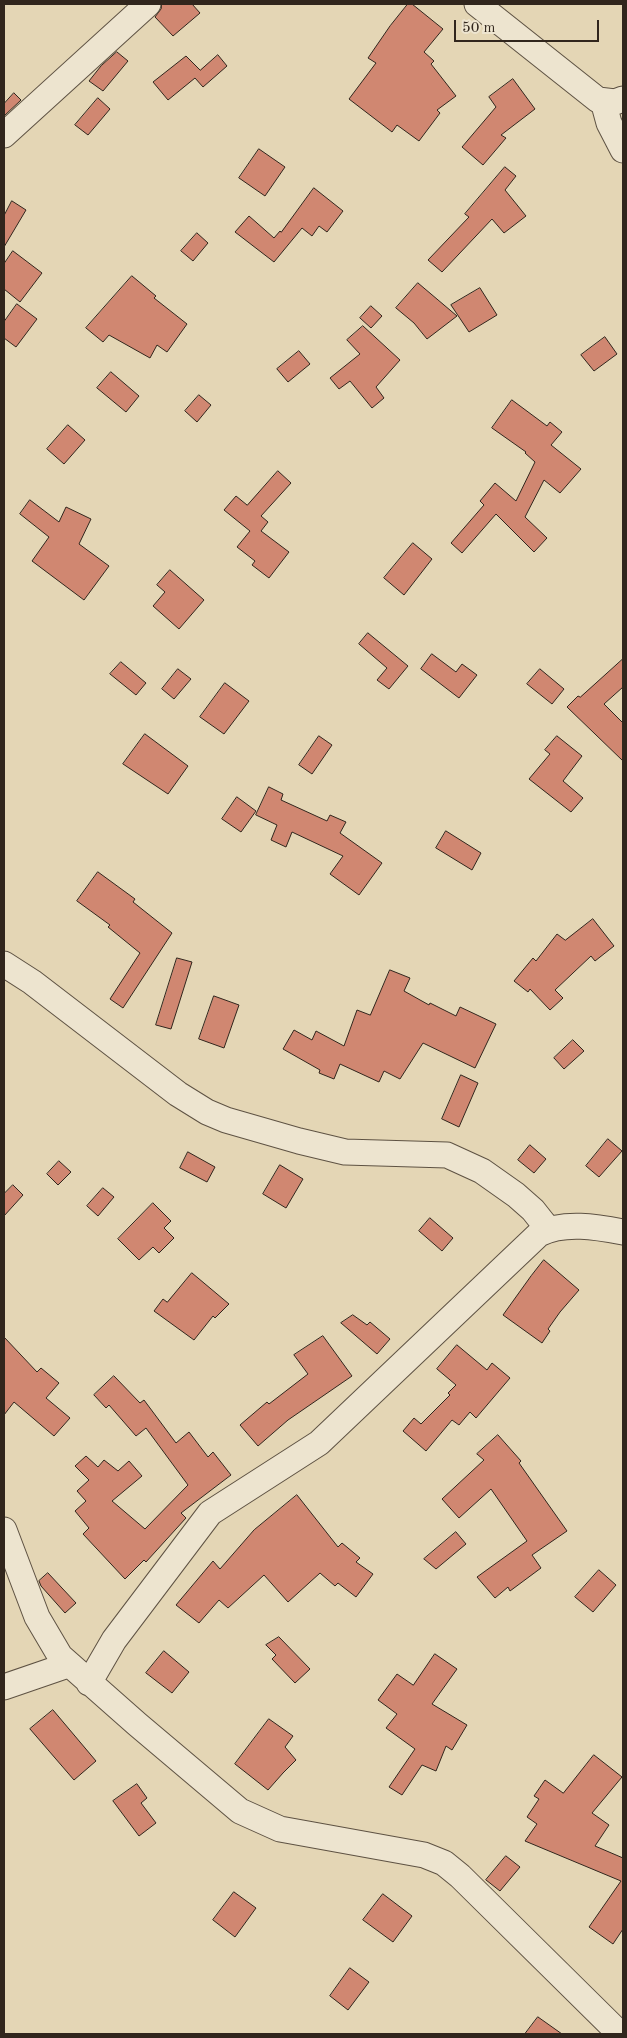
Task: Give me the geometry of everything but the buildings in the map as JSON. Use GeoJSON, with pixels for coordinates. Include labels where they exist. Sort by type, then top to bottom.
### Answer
{"type":"FeatureCollection","features":[{"type":"Feature","properties":{"kind":"street"},"geometry":{"type":"LineString","coordinates":[[4,134],[148,4]]}},
{"type":"Feature","properties":{"kind":"street"},"geometry":{"type":"LineString","coordinates":[[477,4],[598,100],[613,100],[609,123],[623,150]]}},
{"type":"Feature","properties":{"kind":"street"},"geometry":{"type":"LineString","coordinates":[[4,964],[32,982],[178,1094],[207,1112],[226,1120],[345,1152],[447,1155],[482,1171],[516,1195],[533,1210],[548,1229]]}},
{"type":"Feature","properties":{"kind":"street"},"geometry":{"type":"LineString","coordinates":[[89,1683],[114,1640],[210,1512],[319,1443],[539,1234],[548,1229],[567,1227],[604,1228],[623,1232]]}},
{"type":"Feature","properties":{"kind":"street"},"geometry":{"type":"LineString","coordinates":[[4,1530],[37,1617],[50,1641],[68,1665],[240,1811],[280,1830],[424,1855],[444,1863],[473,1889],[620,2034]]}},
{"type":"Feature","properties":{"kind":"street"},"geometry":{"type":"LineString","coordinates":[[4,1687],[68,1665]]}}]}
